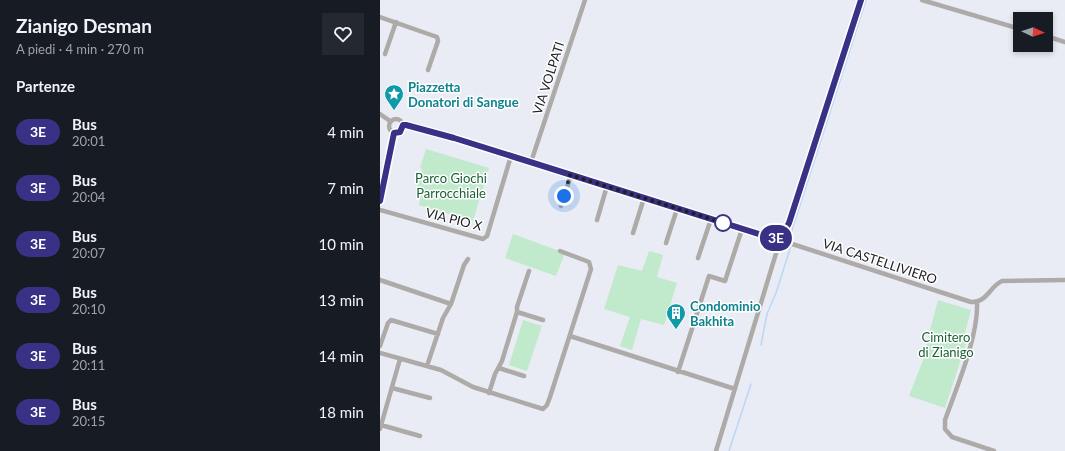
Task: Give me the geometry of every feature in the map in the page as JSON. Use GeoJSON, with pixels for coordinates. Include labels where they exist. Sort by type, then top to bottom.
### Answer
{"type":"FeatureCollection","features":[{"type":"Feature","properties":{"kind":"street","name":"VIA VOLPATI"},"geometry":{"type":"LineString","coordinates":[[531,162],[585,0]]}},
{"type":"Feature","properties":{"kind":"street"},"geometry":{"type":"LineString","coordinates":[[716,451],[779,246],[781,235],[789,223],[861,0]]}},
{"type":"Feature","properties":{"kind":"street"},"geometry":{"type":"LineString","coordinates":[[922,0],[1013,26]]}},
{"type":"Feature","properties":{"kind":"street"},"geometry":{"type":"LineString","coordinates":[[380,17],[434,35],[438,41],[428,70]]}},
{"type":"Feature","properties":{"kind":"street"},"geometry":{"type":"LineString","coordinates":[[385,54],[396,22]]}},
{"type":"Feature","properties":{"kind":"street"},"geometry":{"type":"LineString","coordinates":[[1053,38],[1065,42]]}},
{"type":"Feature","properties":{"kind":"street"},"geometry":{"type":"LineString","coordinates":[[380,114],[390,121],[398,119],[403,125],[412,126],[454,138],[769,238],[781,235]]}},
{"type":"Feature","properties":{"kind":"street"},"geometry":{"type":"LineString","coordinates":[[390,121],[388,128],[394,133],[400,132],[403,125]]}},
{"type":"Feature","properties":{"kind":"street"},"geometry":{"type":"LineString","coordinates":[[380,201],[394,133]]}},
{"type":"Feature","properties":{"kind":"street","name":"VIA PIO X"},"geometry":{"type":"LineString","coordinates":[[380,210],[483,239],[487,236],[511,156]]}},
{"type":"Feature","properties":{"kind":"street"},"geometry":{"type":"LineString","coordinates":[[561,206],[570,175]]}},
{"type":"Feature","properties":{"kind":"street"},"geometry":{"type":"LineString","coordinates":[[597,220],[607,186]]}},
{"type":"Feature","properties":{"kind":"street"},"geometry":{"type":"LineString","coordinates":[[633,233],[644,198]]}},
{"type":"Feature","properties":{"kind":"street"},"geometry":{"type":"LineString","coordinates":[[666,243],[678,209]]}},
{"type":"Feature","properties":{"kind":"street"},"geometry":{"type":"LineString","coordinates":[[698,258],[711,219]]}},
{"type":"Feature","properties":{"kind":"street"},"geometry":{"type":"LineString","coordinates":[[678,372],[709,276],[725,281],[742,229]]}},
{"type":"Feature","properties":{"kind":"street","name":"VIA CASTELLIVIERO"},"geometry":{"type":"LineString","coordinates":[[781,235],[783,240],[977,302]]}},
{"type":"Feature","properties":{"kind":"street"},"geometry":{"type":"LineString","coordinates":[[380,353],[444,371],[467,385],[543,410],[547,406],[591,265],[586,261],[560,251]]}},
{"type":"Feature","properties":{"kind":"street"},"geometry":{"type":"LineString","coordinates":[[427,366],[438,334],[451,304],[464,265],[468,259]]}},
{"type":"Feature","properties":{"kind":"street"},"geometry":{"type":"LineString","coordinates":[[489,393],[495,374],[499,368],[529,271]]}},
{"type":"Feature","properties":{"kind":"street"},"geometry":{"type":"LineString","coordinates":[[994,451],[952,437],[945,429],[945,420],[965,363],[977,315],[977,302],[982,299],[995,285],[1002,281],[1014,279],[1065,280]]}},
{"type":"Feature","properties":{"kind":"street"},"geometry":{"type":"LineString","coordinates":[[380,280],[451,304]]}},
{"type":"Feature","properties":{"kind":"street"},"geometry":{"type":"LineString","coordinates":[[517,312],[543,320]]}},
{"type":"Feature","properties":{"kind":"street"},"geometry":{"type":"LineString","coordinates":[[380,346],[388,323],[391,320],[438,334]]}},
{"type":"Feature","properties":{"kind":"street"},"geometry":{"type":"LineString","coordinates":[[570,336],[678,372],[735,389]]}},
{"type":"Feature","properties":{"kind":"street"},"geometry":{"type":"LineString","coordinates":[[400,359],[381,427],[420,436]]}},
{"type":"Feature","properties":{"kind":"street"},"geometry":{"type":"LineString","coordinates":[[499,368],[524,376]]}},
{"type":"Feature","properties":{"kind":"street"},"geometry":{"type":"LineString","coordinates":[[392,388],[430,398]]}},
{"type":"Feature","properties":{"kind":"green space","name":"Parco Giochi Parrocchiale"},"geometry":{"type":"Polygon","coordinates":[[[426,149],[489,168],[473,221],[419,205],[422,189],[417,187],[422,169],[420,168],[426,149]]]}},
{"type":"Feature","properties":{"kind":"green space"},"geometry":{"type":"Polygon","coordinates":[[[513,234],[565,253],[556,276],[505,258],[513,234]]]}},
{"type":"Feature","properties":{"kind":"green space"},"geometry":{"type":"Polygon","coordinates":[[[649,251],[663,255],[657,277],[677,283],[664,325],[641,319],[632,350],[620,346],[630,317],[604,309],[618,265],[642,271],[649,251]]]}},
{"type":"Feature","properties":{"kind":"green space","name":"Cimitero di Zianigo"},"geometry":{"type":"Polygon","coordinates":[[[938,300],[971,310],[964,337],[968,338],[945,408],[909,396],[927,350],[925,349],[938,300]]]}},
{"type":"Feature","properties":{"kind":"green space"},"geometry":{"type":"Polygon","coordinates":[[[523,320],[542,326],[527,371],[509,365],[523,320]]]}},
{"type":"Feature","properties":{"kind":"waterway"},"geometry":{"type":"LineString","coordinates":[[793,239],[792,230],[866,0]]}},
{"type":"Feature","properties":{"kind":"waterway"},"geometry":{"type":"LineString","coordinates":[[761,345],[767,314],[776,293],[791,246]]}},
{"type":"Feature","properties":{"kind":"waterway"},"geometry":{"type":"LineString","coordinates":[[729,451],[751,384]]}},
{"type":"Feature","properties":{"kind":"bus line","name":"3E"},"geometry":{"type":"LineString","coordinates":[[380,201],[394,133],[400,132],[403,125],[406,125],[454,138],[769,238],[778,237],[784,232],[789,223],[861,0]]}},
{"type":"Feature","properties":{"kind":"place","name":"Piazzetta Donatori di Sangue"},"geometry":{"type":"Point","coordinates":[394,111]}},
{"type":"Feature","properties":{"kind":"place","name":"Condominio Bakhita"},"geometry":{"type":"Point","coordinates":[676,330]}},
{"type":"Feature","properties":{"kind":"route"},"geometry":{"type":"LineString","coordinates":[[564,196],[570,175],[727,224],[723,223]]}}]}
